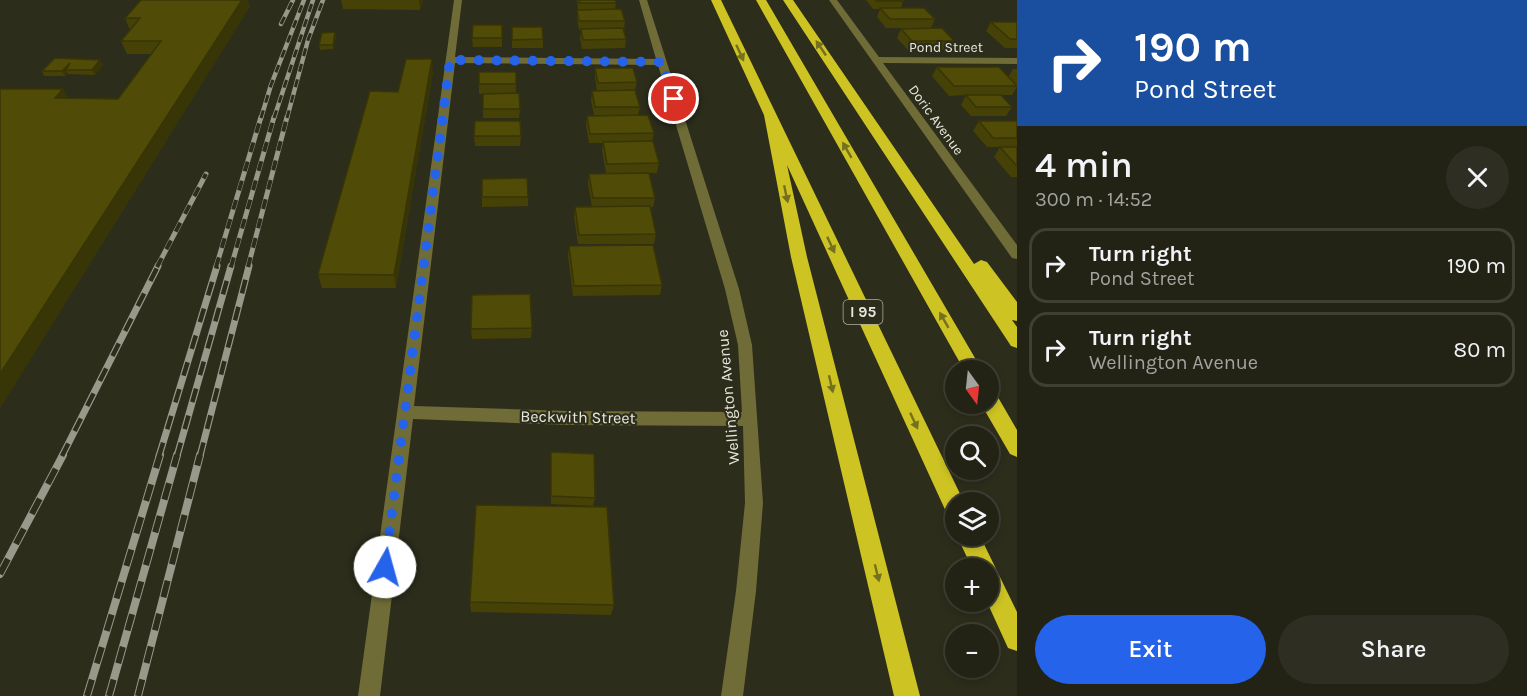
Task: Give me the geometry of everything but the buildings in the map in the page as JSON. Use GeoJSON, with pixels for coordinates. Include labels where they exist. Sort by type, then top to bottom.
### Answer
{"type":"FeatureCollection","features":[{"type":"Feature","properties":{"kind":"highway","name":"I 95"},"geometry":{"type":"LineString","coordinates":[[716,0],[948,492]]}},
{"type":"Feature","properties":{"kind":"highway"},"geometry":{"type":"LineString","coordinates":[[761,0],[967,360]]}},
{"type":"Feature","properties":{"kind":"highway"},"geometry":{"type":"LineString","coordinates":[[788,0],[1017,341]]}},
{"type":"Feature","properties":{"kind":"highway"},"geometry":{"type":"LineString","coordinates":[[841,78],[1017,315]]}},
{"type":"Feature","properties":{"kind":"highway"},"geometry":{"type":"LineString","coordinates":[[770,116],[799,257],[907,696]]}},
{"type":"Feature","properties":{"kind":"highway"},"geometry":{"type":"LineString","coordinates":[[997,414],[1017,448]]}},
{"type":"Feature","properties":{"kind":"highway"},"geometry":{"type":"LineString","coordinates":[[999,601],[1017,639]]}},
{"type":"Feature","properties":{"kind":"street"},"geometry":{"type":"LineString","coordinates":[[369,696],[458,0]]}},
{"type":"Feature","properties":{"kind":"street","name":"Wellington Avenue"},"geometry":{"type":"LineString","coordinates":[[643,0],[732,289],[745,345],[754,503],[746,591],[732,696]]}},
{"type":"Feature","properties":{"kind":"street","name":"Doric Avenue"},"geometry":{"type":"LineString","coordinates":[[832,0],[1017,255]]}},
{"type":"Feature","properties":{"kind":"street"},"geometry":{"type":"LineString","coordinates":[[450,60],[662,62]]}},
{"type":"Feature","properties":{"kind":"street","name":"Pond Street"},"geometry":{"type":"LineString","coordinates":[[875,60],[1017,61]]}},
{"type":"Feature","properties":{"kind":"street","name":"Beckwith Street"},"geometry":{"type":"LineString","coordinates":[[404,412],[568,418],[751,419]]}},
{"type":"Feature","properties":{"kind":"railway"},"geometry":{"type":"LineString","coordinates":[[281,24],[293,0]]}},
{"type":"Feature","properties":{"kind":"railway"},"geometry":{"type":"LineString","coordinates":[[261,118],[271,85],[304,0]]}},
{"type":"Feature","properties":{"kind":"railway"},"geometry":{"type":"LineString","coordinates":[[274,118],[313,0]]}},
{"type":"Feature","properties":{"kind":"railway"},"geometry":{"type":"LineString","coordinates":[[287,118],[308,40],[323,0]]}},
{"type":"Feature","properties":{"kind":"railway"},"geometry":{"type":"LineString","coordinates":[[216,267],[261,117]]}},
{"type":"Feature","properties":{"kind":"railway"},"geometry":{"type":"LineString","coordinates":[[231,267],[274,117]]}},
{"type":"Feature","properties":{"kind":"railway"},"geometry":{"type":"LineString","coordinates":[[248,267],[287,117]]}},
{"type":"Feature","properties":{"kind":"railway"},"geometry":{"type":"LineString","coordinates":[[157,267],[206,174]]}},
{"type":"Feature","properties":{"kind":"railway"},"geometry":{"type":"LineString","coordinates":[[62,456],[158,266]]}},
{"type":"Feature","properties":{"kind":"railway"},"geometry":{"type":"LineString","coordinates":[[159,456],[217,266]]}},
{"type":"Feature","properties":{"kind":"railway"},"geometry":{"type":"LineString","coordinates":[[177,456],[231,266]]}},
{"type":"Feature","properties":{"kind":"railway"},"geometry":{"type":"LineString","coordinates":[[200,456],[249,266]]}},
{"type":"Feature","properties":{"kind":"railway"},"geometry":{"type":"LineString","coordinates":[[0,574],[63,455]]}},
{"type":"Feature","properties":{"kind":"railway"},"geometry":{"type":"LineString","coordinates":[[87,696],[160,455]]}},
{"type":"Feature","properties":{"kind":"railway"},"geometry":{"type":"LineString","coordinates":[[109,696],[177,455]]}},
{"type":"Feature","properties":{"kind":"railway"},"geometry":{"type":"LineString","coordinates":[[138,696],[200,455]]}},
{"type":"Feature","properties":{"kind":"route"},"geometry":{"type":"LineString","coordinates":[[385,567],[450,60],[662,62],[674,99]]}}]}
